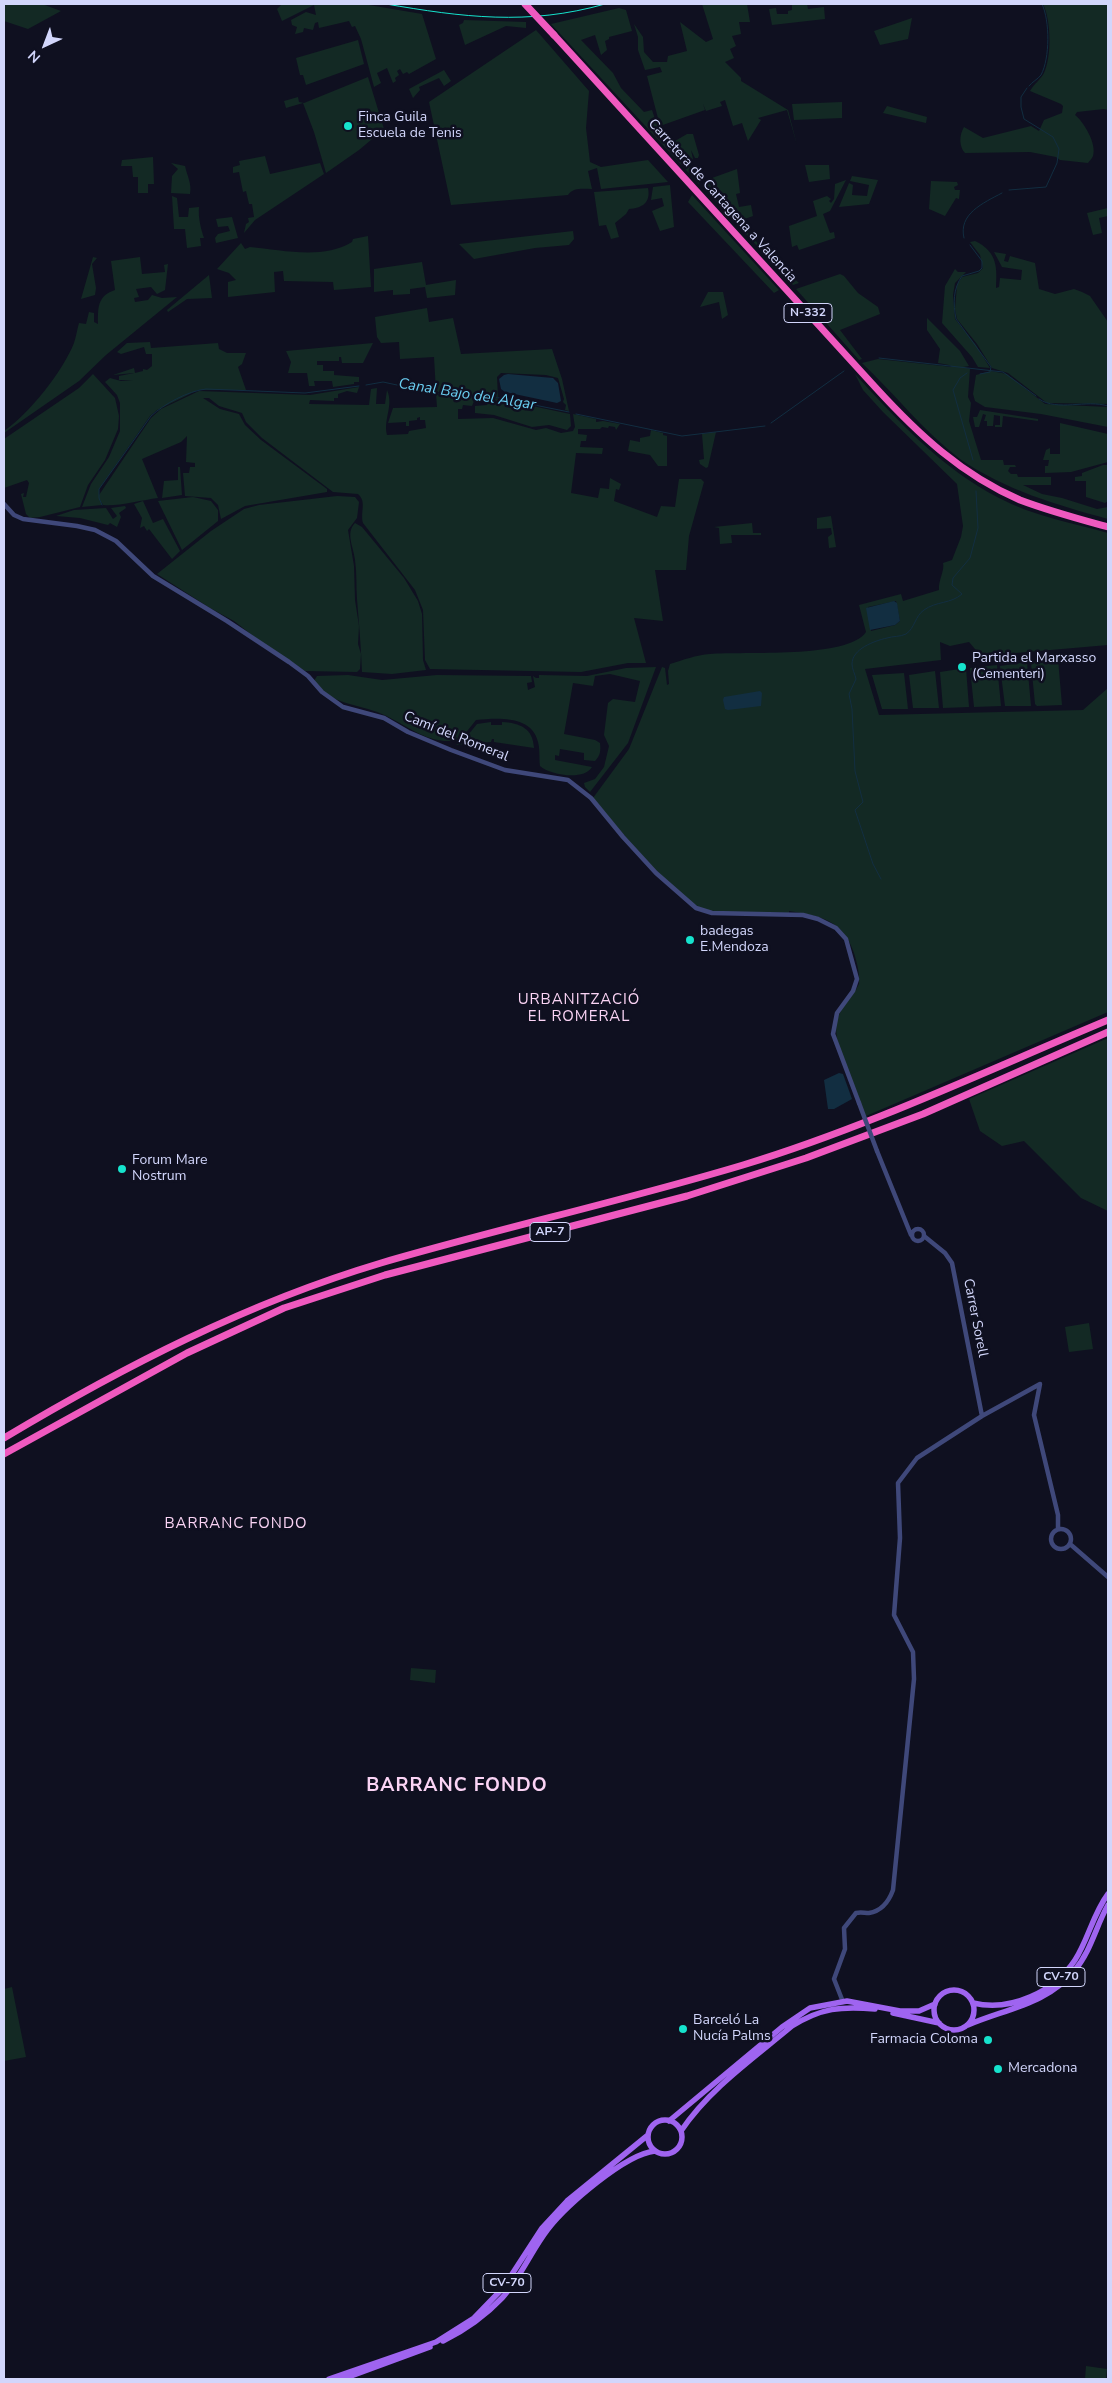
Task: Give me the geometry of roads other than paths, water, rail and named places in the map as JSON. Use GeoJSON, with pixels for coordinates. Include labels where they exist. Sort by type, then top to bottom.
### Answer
{"type":"FeatureCollection","features":[{"type":"Feature","properties":{"kind":"highway","name":"Carretera de Cartagena a Valencia"},"geometry":{"type":"LineString","coordinates":[[525,4],[881,394],[928,442],[969,472],[1007,494],[1045,509],[1108,527]]}},
{"type":"Feature","properties":{"kind":"highway","name":"AP-7"},"geometry":{"type":"LineString","coordinates":[[4,1438],[146,1358],[200,1331],[280,1299],[380,1264],[609,1204],[744,1164],[828,1136],[1108,1020]]}},
{"type":"Feature","properties":{"kind":"highway","name":"AP-7"},"geometry":{"type":"LineString","coordinates":[[4,1454],[187,1353],[284,1308],[385,1275],[687,1196],[806,1158],[923,1114],[1108,1032]]}},
{"type":"Feature","properties":{"kind":"main road","name":"CV-70"},"geometry":{"type":"LineString","coordinates":[[329,2379],[436,2342],[474,2318],[503,2288],[542,2228],[566,2201],[648,2135],[653,2124],[661,2120],[669,2120],[782,2028],[810,2008],[843,2002],[857,2002],[900,2011],[919,2011],[935,2004],[942,1994],[953,1990],[965,1993],[973,2003],[991,2005],[1006,2004],[1039,1993],[1053,1984],[1076,1959],[1108,1894]]}},
{"type":"Feature","properties":{"kind":"main road","name":"CV-70"},"geometry":{"type":"LineString","coordinates":[[343,2379],[412,2356],[461,2332],[492,2308],[518,2278],[548,2229],[574,2202],[637,2155],[655,2151],[668,2154],[675,2150],[682,2138],[680,2131],[712,2094],[805,2017],[834,2008],[875,2009],[939,2023],[952,2030],[1022,2006],[1050,1993],[1076,1970],[1108,1905]]}},
{"type":"Feature","properties":{"kind":"main road"},"geometry":{"type":"LineString","coordinates":[[968,2025],[974,2015],[973,2003]]}},
{"type":"Feature","properties":{"kind":"main road"},"geometry":{"type":"LineString","coordinates":[[935,2004],[934,2011],[939,2023]]}},
{"type":"Feature","properties":{"kind":"main road"},"geometry":{"type":"LineString","coordinates":[[669,2120],[680,2131]]}},
{"type":"Feature","properties":{"kind":"main road"},"geometry":{"type":"LineString","coordinates":[[648,2135],[650,2146],[655,2151]]}},
{"type":"Feature","properties":{"kind":"street","name":"Camí del Romeral"},"geometry":{"type":"LineString","coordinates":[[4,504],[14,515],[23,519],[86,528],[116,542],[142,568],[289,662],[308,676],[322,692],[343,708],[384,718],[408,732],[505,770],[568,780],[591,798],[622,837],[656,873],[700,910],[712,913],[803,915],[818,919],[836,928],[846,939],[857,978],[853,991],[836,1013],[833,1034],[858,1104],[911,1235]]}},
{"type":"Feature","properties":{"kind":"street"},"geometry":{"type":"LineString","coordinates":[[905,1220],[922,1232],[924,1236],[921,1241],[917,1242],[912,1239],[911,1235],[917,1229]]}},
{"type":"Feature","properties":{"kind":"street","name":"Carrer Sorell"},"geometry":{"type":"LineString","coordinates":[[924,1236],[940,1248],[952,1263],[982,1416]]}},
{"type":"Feature","properties":{"kind":"street"},"geometry":{"type":"LineString","coordinates":[[843,2002],[834,1980],[845,1949],[844,1928],[856,1913],[867,1913],[879,1909],[888,1901],[893,1890],[914,1679],[913,1652],[894,1615],[900,1538],[898,1483],[913,1461],[982,1416],[1040,1384],[1034,1415],[1058,1516],[1058,1529]]}},
{"type":"Feature","properties":{"kind":"street"},"geometry":{"type":"LineString","coordinates":[[1070,1544],[1061,1549],[1052,1543],[1051,1535],[1058,1529],[1063,1529],[1070,1533],[1070,1544],[1108,1577]]}},
{"type":"Feature","properties":{"kind":"water"},"geometry":{"type":"Polygon","coordinates":[[[508,374],[553,378],[558,383],[561,401],[557,403],[505,392],[501,389],[499,379],[508,374]]]}},
{"type":"Feature","properties":{"kind":"water"},"geometry":{"type":"Polygon","coordinates":[[[894,601],[897,603],[900,621],[895,625],[870,630],[866,608],[894,601]]]}},
{"type":"Feature","properties":{"kind":"water"},"geometry":{"type":"Polygon","coordinates":[[[760,691],[762,693],[761,706],[725,709],[724,697],[760,691]]]}},
{"type":"Feature","properties":{"kind":"water"},"geometry":{"type":"Polygon","coordinates":[[[839,1073],[843,1074],[852,1099],[834,1109],[828,1109],[824,1080],[839,1073]]]}},
{"type":"Feature","properties":{"kind":"waterway"},"geometry":{"type":"LineString","coordinates":[[1029,86],[1041,75],[1046,59],[1048,29],[1042,4]]}},
{"type":"Feature","properties":{"kind":"waterway"},"geometry":{"type":"LineString","coordinates":[[1009,190],[1046,187],[1057,163],[1059,149],[1053,137],[1024,119],[1021,97],[1027,88]]}},
{"type":"Feature","properties":{"kind":"waterway"},"geometry":{"type":"LineString","coordinates":[[964,238],[963,230],[968,216],[980,205],[1002,193]]}},
{"type":"Feature","properties":{"kind":"waterway"},"geometry":{"type":"LineString","coordinates":[[970,245],[982,261],[982,268],[979,271],[962,276],[955,291],[954,307],[956,319],[991,367],[990,372],[980,374]]}},
{"type":"Feature","properties":{"kind":"waterway","name":"Canal Bajo del Algar"},"geometry":{"type":"LineString","coordinates":[[879,358],[1003,372],[1036,396]]}},
{"type":"Feature","properties":{"kind":"waterway","name":"Canal Bajo del Algar"},"geometry":{"type":"LineString","coordinates":[[771,423],[844,371]]}},
{"type":"Feature","properties":{"kind":"waterway"},"geometry":{"type":"LineString","coordinates":[[967,373],[960,378],[953,390],[973,460]]}},
{"type":"Feature","properties":{"kind":"waterway","name":"Canal Bajo del Algar"},"geometry":{"type":"LineString","coordinates":[[366,385],[383,382],[434,393],[500,398],[569,412]]}},
{"type":"Feature","properties":{"kind":"waterway","name":"Canal Bajo del Algar"},"geometry":{"type":"LineString","coordinates":[[102,505],[99,498],[99,489],[151,416],[156,411],[184,395],[206,389],[305,393],[359,386]]}},
{"type":"Feature","properties":{"kind":"waterway","name":"Canal Bajo del Algar"},"geometry":{"type":"LineString","coordinates":[[1039,399],[1055,405],[1099,404],[1108,406]]}},
{"type":"Feature","properties":{"kind":"waterway","name":"Canal Bajo del Algar"},"geometry":{"type":"LineString","coordinates":[[576,414],[682,436],[765,426]]}},
{"type":"Feature","properties":{"kind":"waterway"},"geometry":{"type":"LineString","coordinates":[[881,879],[873,864],[855,810],[863,802],[855,771],[852,709],[849,694],[856,679],[852,666],[853,659],[865,646],[882,639],[906,634],[919,615],[929,607],[962,594],[952,585],[953,578],[970,558],[978,528],[976,491]]}},
{"type":"Feature","properties":{"kind":"tram line"},"geometry":{"type":"LineString","coordinates":[[386,4],[441,13],[495,17],[549,15],[605,4]]}},
{"type":"Feature","properties":{"kind":"place","name":"Finca Guila Escuela de Tenis"},"geometry":{"type":"Point","coordinates":[348,126]}},
{"type":"Feature","properties":{"kind":"place","name":"Partida el Marxasso (Cementeri)"},"geometry":{"type":"Point","coordinates":[962,667]}},
{"type":"Feature","properties":{"kind":"place","name":"badegas E.Mendoza"},"geometry":{"type":"Point","coordinates":[690,940]}},
{"type":"Feature","properties":{"kind":"place","name":"Forum Mare Nostrum"},"geometry":{"type":"Point","coordinates":[122,1169]}},
{"type":"Feature","properties":{"kind":"place","name":"Barceló La Nucía Palms"},"geometry":{"type":"Point","coordinates":[683,2029]}},
{"type":"Feature","properties":{"kind":"place","name":"Farmacia Coloma"},"geometry":{"type":"Point","coordinates":[988,2040]}},
{"type":"Feature","properties":{"kind":"place","name":"Mercadona"},"geometry":{"type":"Point","coordinates":[998,2069]}},
{"type":"Feature","properties":{"kind":"district","name":"URBANITZACIÓ EL ROMERAL"},"geometry":{"type":"Point","coordinates":[579,1008]}},
{"type":"Feature","properties":{"kind":"district","name":"BARRANC FONDO"},"geometry":{"type":"Point","coordinates":[236,1524]}},
{"type":"Feature","properties":{"kind":"district","name":"BARRANC FONDO"},"geometry":{"type":"Point","coordinates":[457,1786]}}]}
